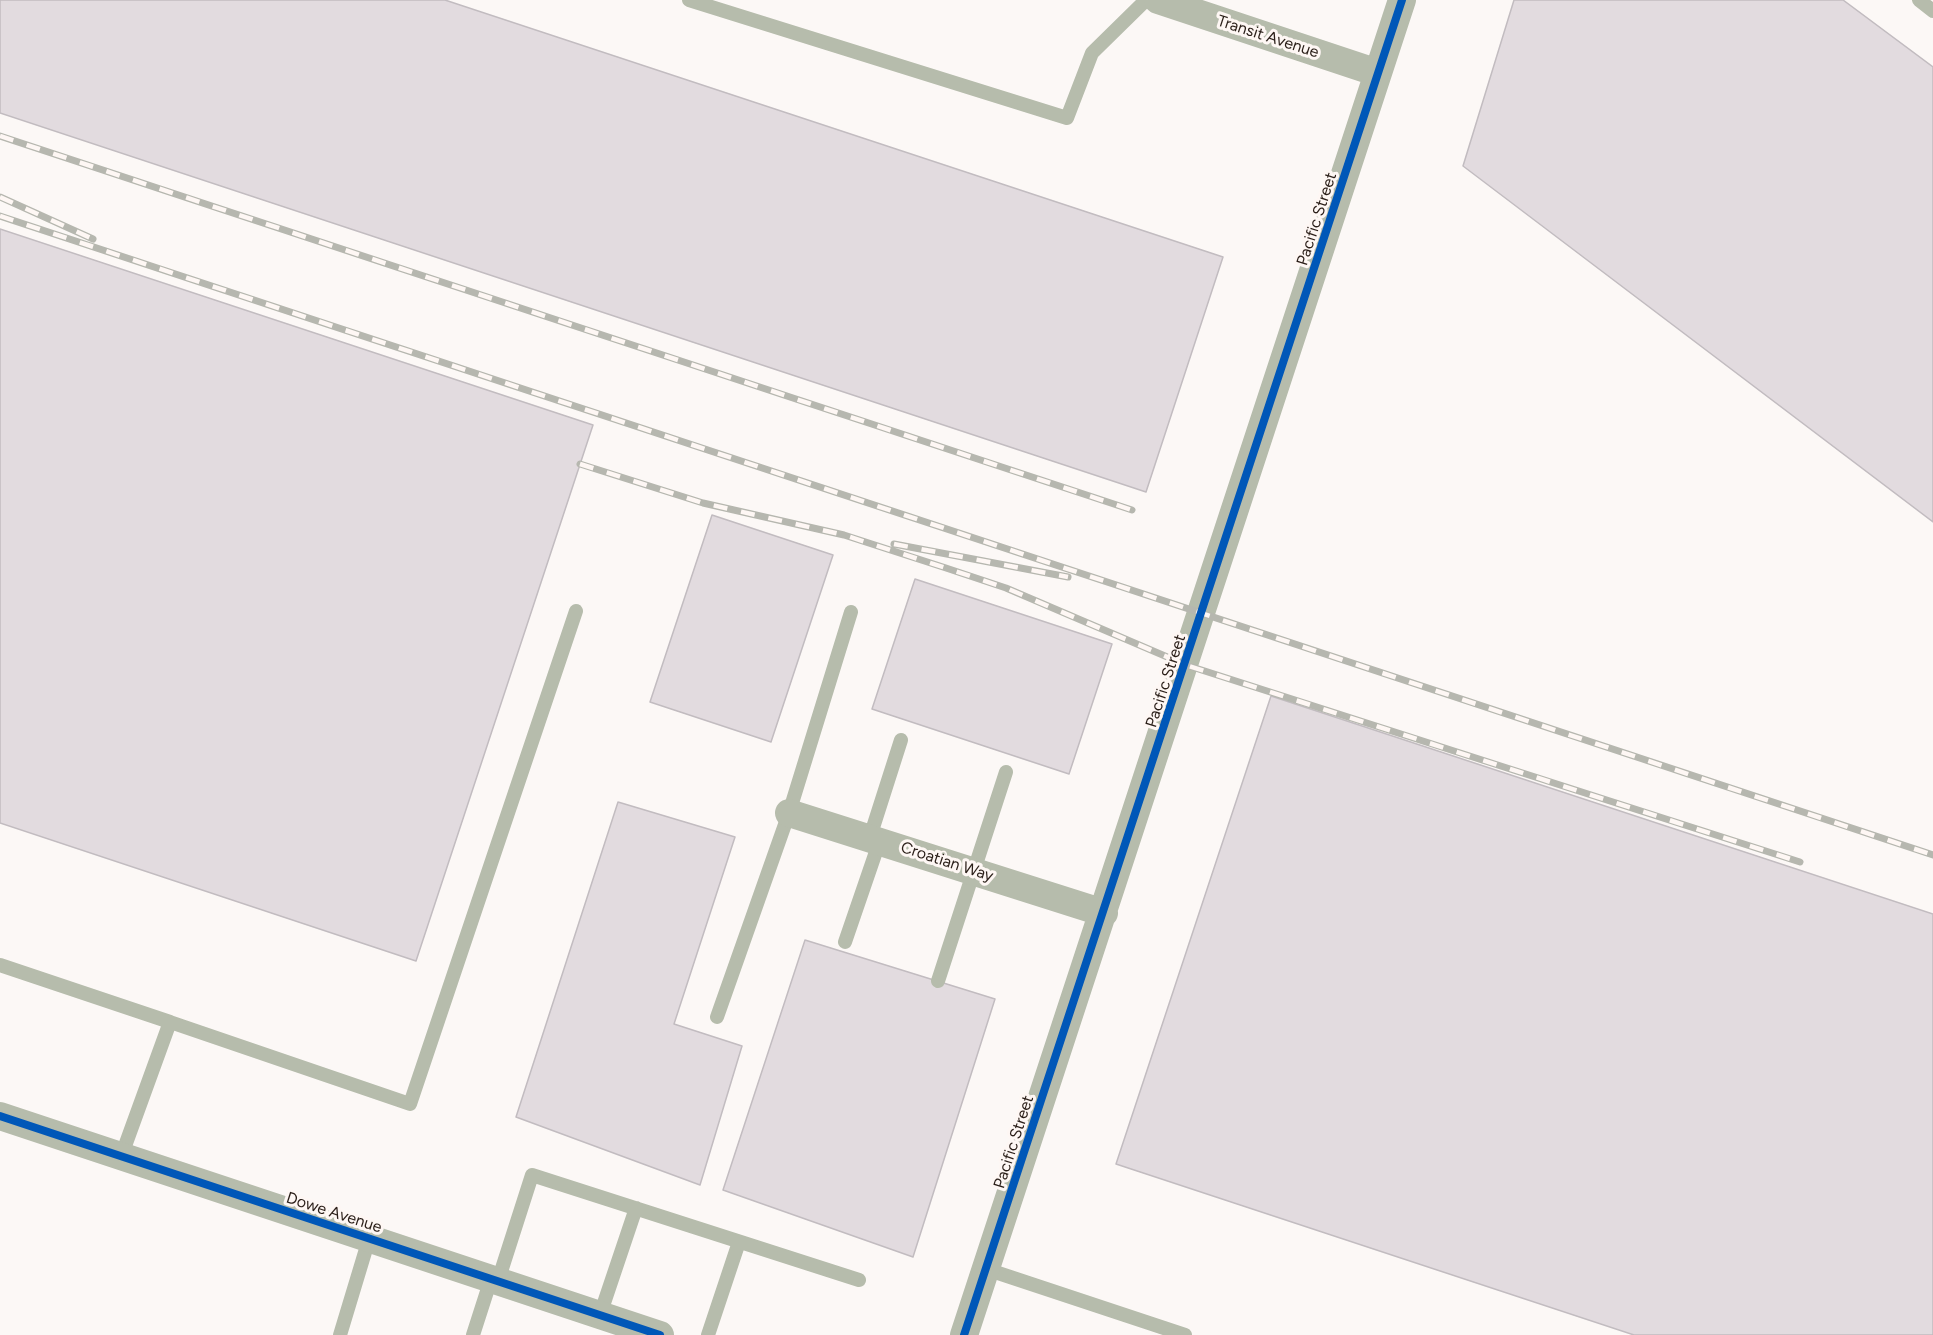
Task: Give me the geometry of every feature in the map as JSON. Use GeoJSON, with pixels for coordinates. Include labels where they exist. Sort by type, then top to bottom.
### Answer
{"type":"FeatureCollection","features":[{"type":"Feature","properties":{"kind":"street","name":"Pacific Street"},"geometry":{"type":"LineString","coordinates":[[964,1335],[1402,0]]}},
{"type":"Feature","properties":{"kind":"street","name":"Transit Avenue"},"geometry":{"type":"LineString","coordinates":[[1159,1],[1378,73]]}},
{"type":"Feature","properties":{"kind":"street","name":"Croatian Way"},"geometry":{"type":"LineString","coordinates":[[789,813],[1104,913]]}},
{"type":"Feature","properties":{"kind":"street","name":"Dowe Avenue"},"geometry":{"type":"LineString","coordinates":[[0,1116],[660,1335]]}},
{"type":"Feature","properties":{"kind":"lane"},"geometry":{"type":"LineString","coordinates":[[689,0],[1067,118],[1092,53],[1159,1]]}},
{"type":"Feature","properties":{"kind":"lane"},"geometry":{"type":"LineString","coordinates":[[1919,0],[1933,10]]}},
{"type":"Feature","properties":{"kind":"lane"},"geometry":{"type":"LineString","coordinates":[[0,965],[410,1104],[576,611]]}},
{"type":"Feature","properties":{"kind":"lane"},"geometry":{"type":"LineString","coordinates":[[717,1017],[789,813],[851,612]]}},
{"type":"Feature","properties":{"kind":"lane"},"geometry":{"type":"LineString","coordinates":[[845,942],[901,740]]}},
{"type":"Feature","properties":{"kind":"lane"},"geometry":{"type":"LineString","coordinates":[[938,981],[1006,772]]}},
{"type":"Feature","properties":{"kind":"lane"},"geometry":{"type":"LineString","coordinates":[[121,1156],[170,1022]]}},
{"type":"Feature","properties":{"kind":"lane"},"geometry":{"type":"LineString","coordinates":[[473,1335],[532,1175],[858,1280]]}},
{"type":"Feature","properties":{"kind":"lane"},"geometry":{"type":"LineString","coordinates":[[600,1315],[636,1208]]}},
{"type":"Feature","properties":{"kind":"lane"},"geometry":{"type":"LineString","coordinates":[[340,1335],[369,1239]]}},
{"type":"Feature","properties":{"kind":"lane"},"geometry":{"type":"LineString","coordinates":[[708,1335],[740,1242]]}},
{"type":"Feature","properties":{"kind":"lane"},"geometry":{"type":"LineString","coordinates":[[986,1269],[1185,1335]]}},
{"type":"Feature","properties":{"kind":"building"},"geometry":{"type":"Polygon","coordinates":[[[0,0],[445,0],[1223,257],[1146,492],[0,113],[0,0]]]}},
{"type":"Feature","properties":{"kind":"building"},"geometry":{"type":"Polygon","coordinates":[[[1514,0],[1843,0],[1933,67],[1933,522],[1463,166],[1514,0]]]}},
{"type":"Feature","properties":{"kind":"building"},"geometry":{"type":"Polygon","coordinates":[[[0,229],[593,425],[416,961],[0,823],[0,229]]]}},
{"type":"Feature","properties":{"kind":"building"},"geometry":{"type":"Polygon","coordinates":[[[712,515],[833,555],[771,742],[650,702],[712,515]]]}},
{"type":"Feature","properties":{"kind":"building"},"geometry":{"type":"Polygon","coordinates":[[[915,579],[1112,644],[1069,774],[872,709],[915,579]]]}},
{"type":"Feature","properties":{"kind":"building"},"geometry":{"type":"Polygon","coordinates":[[[1271,696],[1933,914],[1933,1335],[1634,1335],[1116,1164],[1271,696]]]}},
{"type":"Feature","properties":{"kind":"building"},"geometry":{"type":"Polygon","coordinates":[[[618,802],[735,837],[674,1024],[742,1046],[700,1185],[516,1117],[618,802]]]}},
{"type":"Feature","properties":{"kind":"building"},"geometry":{"type":"Polygon","coordinates":[[[805,940],[995,999],[913,1257],[723,1190],[805,940]]]}},
{"type":"Feature","properties":{"kind":"railway"},"geometry":{"type":"LineString","coordinates":[[0,136],[1132,510]]}},
{"type":"Feature","properties":{"kind":"railway"},"geometry":{"type":"LineString","coordinates":[[0,197],[93,239]]}},
{"type":"Feature","properties":{"kind":"railway"},"geometry":{"type":"LineString","coordinates":[[0,216],[1933,855]]}},
{"type":"Feature","properties":{"kind":"railway"},"geometry":{"type":"LineString","coordinates":[[580,464],[703,503],[844,535],[946,568],[1006,588],[1186,665],[1800,862]]}},
{"type":"Feature","properties":{"kind":"railway"},"geometry":{"type":"LineString","coordinates":[[894,544],[1068,577]]}},
{"type":"Feature","properties":{"kind":"cycle path"},"geometry":{"type":"LineString","coordinates":[[964,1335],[1402,0]]}},
{"type":"Feature","properties":{"kind":"cycle path"},"geometry":{"type":"LineString","coordinates":[[0,1116],[660,1335]]}}]}
